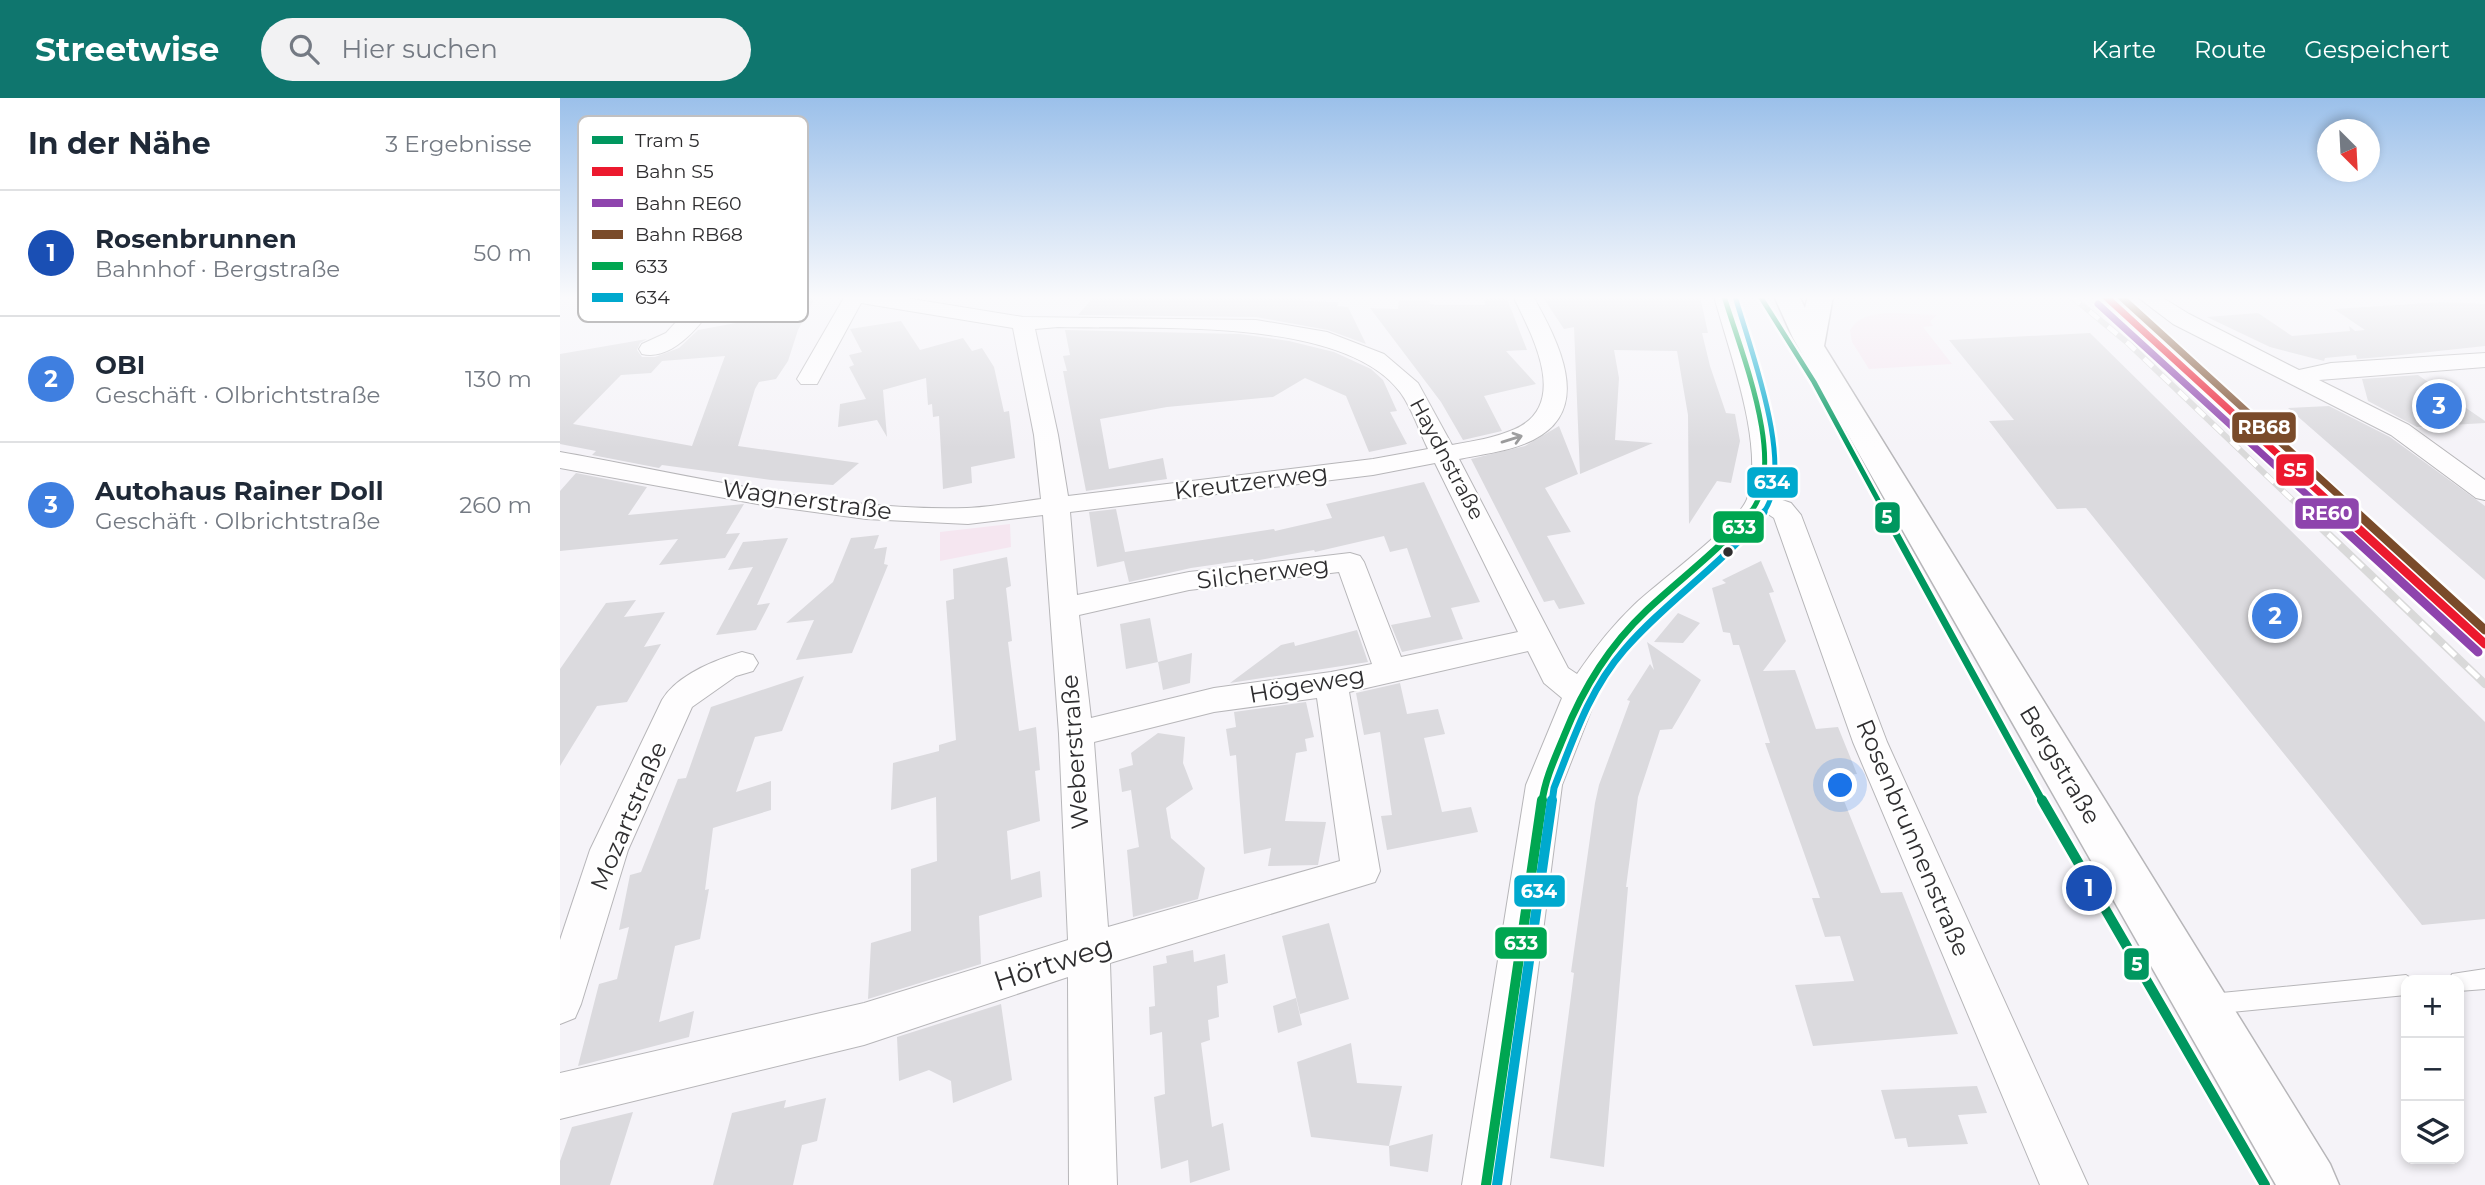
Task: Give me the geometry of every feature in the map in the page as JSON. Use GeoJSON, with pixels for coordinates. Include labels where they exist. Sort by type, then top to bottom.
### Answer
{"type":"FeatureCollection","features":[{"type":"Feature","properties":{"kind":"main road","name":"Bergstraße"},"geometry":{"type":"LineString","coordinates":[[1832,347],[2202,1005],[2309,1185]]}},
{"type":"Feature","properties":{"kind":"street"},"geometry":{"type":"LineString","coordinates":[[650,349],[655,347]]}},
{"type":"Feature","properties":{"kind":"street"},"geometry":{"type":"LineString","coordinates":[[809,379],[827,347]]}},
{"type":"Feature","properties":{"kind":"street","name":"Weberstraße"},"geometry":{"type":"LineString","coordinates":[[1028,347],[1046,435],[1056,505],[1076,734],[1089,951],[1093,1185]]}},
{"type":"Feature","properties":{"kind":"street","name":"Haydnstraße"},"geometry":{"type":"LineString","coordinates":[[1345,347],[1376,359],[1410,388],[1556,675],[1580,695]]}},
{"type":"Feature","properties":{"kind":"street","name":"Kreutzerweg"},"geometry":{"type":"LineString","coordinates":[[1056,505],[1338,472],[1492,445],[1526,434],[1548,414],[1557,377],[1549,347]]}},
{"type":"Feature","properties":{"kind":"street"},"geometry":{"type":"LineString","coordinates":[[1486,1185],[1544,785],[1580,695],[1614,645],[1637,620],[1735,532],[1760,501],[1765,457],[1762,428],[1739,347]]}},
{"type":"Feature","properties":{"kind":"street"},"geometry":{"type":"LineString","coordinates":[[2237,347],[2400,429],[2485,492]]}},
{"type":"Feature","properties":{"kind":"street"},"geometry":{"type":"LineString","coordinates":[[2299,377],[2331,370],[2485,360]]}},
{"type":"Feature","properties":{"kind":"street","name":"Wagnerstraße"},"geometry":{"type":"LineString","coordinates":[[560,460],[757,494],[936,516],[968,516],[1056,505]]}},
{"type":"Feature","properties":{"kind":"street","name":"Rosenbrunnenstraße"},"geometry":{"type":"LineString","coordinates":[[1760,501],[1781,509],[1787,515],[1871,742],[2064,1185]]}},
{"type":"Feature","properties":{"kind":"street","name":"Silcherweg"},"geometry":{"type":"LineString","coordinates":[[1063,608],[1189,581],[1350,562],[1390,670]]}},
{"type":"Feature","properties":{"kind":"street","name":"Högeweg"},"geometry":{"type":"LineString","coordinates":[[1076,734],[1214,700],[1331,684],[1538,638]]}},
{"type":"Feature","properties":{"kind":"street","name":"Mozartstraße"},"geometry":{"type":"LineString","coordinates":[[560,1004],[609,850],[679,700],[717,673],[742,663]]}},
{"type":"Feature","properties":{"kind":"street","name":"Hörtweg"},"geometry":{"type":"LineString","coordinates":[[560,1096],[864,1024],[1089,951],[1361,871],[1331,684]]}},
{"type":"Feature","properties":{"kind":"lane"},"geometry":{"type":"LineString","coordinates":[[2464,981],[2485,979]]}},
{"type":"Feature","properties":{"kind":"lane"},"geometry":{"type":"LineString","coordinates":[[2202,1005],[2401,985]]}},
{"type":"Feature","properties":{"kind":"shaded area"},"geometry":{"type":"Polygon","coordinates":[[[1855,347],[1938,347],[1952,364],[1869,369],[1855,347]]]}},
{"type":"Feature","properties":{"kind":"shaded area"},"geometry":{"type":"Polygon","coordinates":[[[1010,524],[1011,547],[940,561],[940,532],[1010,524]]]}},
{"type":"Feature","properties":{"kind":"building"},"geometry":{"type":"Polygon","coordinates":[[[602,347],[638,347],[637,350],[642,357],[655,357],[679,348],[793,347],[788,361],[776,379],[759,382],[755,389],[738,446],[859,463],[833,485],[771,480],[662,465],[659,468],[592,455],[596,451],[560,444],[560,354],[602,347]],[[725,356],[662,361],[651,373],[621,375],[573,424],[692,446],[725,356]]]}},
{"type":"Feature","properties":{"kind":"building"},"geometry":{"type":"Polygon","coordinates":[[[859,347],[918,347],[920,350],[932,347],[969,347],[972,351],[982,348],[994,367],[1004,412],[1009,411],[1015,458],[971,467],[972,483],[943,489],[939,416],[933,417],[932,404],[928,405],[926,378],[883,390],[887,437],[877,420],[838,427],[840,404],[866,399],[849,367],[854,365],[849,355],[862,352],[859,347]]]}},
{"type":"Feature","properties":{"kind":"building"},"geometry":{"type":"Polygon","coordinates":[[[1068,347],[1312,347],[1334,352],[1371,369],[1383,380],[1397,411],[1390,412],[1407,444],[1369,452],[1346,396],[1305,378],[1273,397],[1167,407],[1100,419],[1109,469],[1163,458],[1167,479],[1086,491],[1063,371],[1067,371],[1063,356],[1070,355],[1068,347]]]}},
{"type":"Feature","properties":{"kind":"building"},"geometry":{"type":"Polygon","coordinates":[[[1399,347],[1526,347],[1527,350],[1506,351],[1536,384],[1484,396],[1502,431],[1463,440],[1441,402],[1399,347]]]}},
{"type":"Feature","properties":{"kind":"building"},"geometry":{"type":"Polygon","coordinates":[[[1575,347],[1705,347],[1726,413],[1735,414],[1740,441],[1731,483],[1717,481],[1689,524],[1688,415],[1677,351],[1614,350],[1619,378],[1615,440],[1653,443],[1580,474],[1575,347]]]}},
{"type":"Feature","properties":{"kind":"building"},"geometry":{"type":"Polygon","coordinates":[[[1954,347],[2104,347],[2485,722],[2485,919],[2422,925],[2086,508],[2057,509],[1989,421],[2014,420],[1954,347]]]}},
{"type":"Feature","properties":{"kind":"building"},"geometry":{"type":"Polygon","coordinates":[[[2270,347],[2478,347],[2357,359],[2356,355],[2325,358],[2324,361],[2270,347]]]}},
{"type":"Feature","properties":{"kind":"building"},"geometry":{"type":"Polygon","coordinates":[[[2418,375],[2485,423],[2417,427],[2368,401],[2362,379],[2418,375]]]}},
{"type":"Feature","properties":{"kind":"building"},"geometry":{"type":"Polygon","coordinates":[[[2329,406],[2390,437],[2485,506],[2485,580],[2288,408],[2329,406]]]}},
{"type":"Feature","properties":{"kind":"building"},"geometry":{"type":"Polygon","coordinates":[[[1559,426],[1578,474],[1545,488],[1571,532],[1547,536],[1585,604],[1559,609],[1554,600],[1544,602],[1471,459],[1525,446],[1559,426]]]}},
{"type":"Feature","properties":{"kind":"building"},"geometry":{"type":"Polygon","coordinates":[[[576,473],[647,487],[628,515],[744,504],[726,534],[740,533],[725,558],[659,565],[678,539],[560,551],[560,491],[576,473]]]}},
{"type":"Feature","properties":{"kind":"building"},"geometry":{"type":"Polygon","coordinates":[[[1424,482],[1480,602],[1451,608],[1463,639],[1402,652],[1391,625],[1431,617],[1407,548],[1390,552],[1384,536],[1315,552],[1314,550],[1254,561],[1191,568],[1129,582],[1124,561],[1097,567],[1089,512],[1116,509],[1125,552],[1274,529],[1275,531],[1332,518],[1326,504],[1424,482]]]}},
{"type":"Feature","properties":{"kind":"building"},"geometry":{"type":"Polygon","coordinates":[[[879,535],[874,549],[887,547],[884,564],[888,565],[852,653],[796,660],[814,620],[786,623],[833,582],[851,538],[879,535]]]}},
{"type":"Feature","properties":{"kind":"building"},"geometry":{"type":"Polygon","coordinates":[[[788,538],[757,605],[770,603],[756,630],[716,635],[753,567],[728,570],[743,542],[788,538]]]}},
{"type":"Feature","properties":{"kind":"building"},"geometry":{"type":"Polygon","coordinates":[[[1007,557],[1011,586],[1006,588],[1012,641],[1008,642],[1019,731],[1036,727],[1040,770],[1035,771],[1040,821],[1007,831],[1011,880],[1040,871],[1042,897],[979,916],[981,964],[868,999],[871,943],[911,931],[911,869],[937,861],[936,797],[891,810],[893,763],[939,751],[939,745],[956,740],[946,601],[954,599],[953,569],[1007,557]]]}},
{"type":"Feature","properties":{"kind":"building"},"geometry":{"type":"Polygon","coordinates":[[[1761,561],[1774,592],[1769,593],[1786,641],[1763,671],[1795,670],[1816,729],[1838,727],[1857,774],[1834,776],[1881,893],[1902,892],[1958,1034],[1813,1046],[1795,985],[1854,981],[1840,936],[1825,937],[1812,898],[1820,898],[1765,743],[1770,743],[1739,645],[1733,645],[1730,633],[1723,632],[1712,588],[1726,583],[1722,580],[1761,561]]]}},
{"type":"Feature","properties":{"kind":"building"},"geometry":{"type":"Polygon","coordinates":[[[636,600],[624,617],[665,612],[644,647],[661,644],[627,702],[597,706],[560,766],[560,669],[606,603],[636,600]]]}},
{"type":"Feature","properties":{"kind":"building"},"geometry":{"type":"Polygon","coordinates":[[[1678,613],[1700,623],[1683,643],[1654,642],[1678,613]]]}},
{"type":"Feature","properties":{"kind":"building"},"geometry":{"type":"Polygon","coordinates":[[[1150,618],[1158,662],[1126,669],[1120,624],[1150,618]]]}},
{"type":"Feature","properties":{"kind":"building"},"geometry":{"type":"Polygon","coordinates":[[[1357,630],[1368,662],[1230,683],[1281,645],[1294,642],[1295,646],[1357,630]]]}},
{"type":"Feature","properties":{"kind":"building"},"geometry":{"type":"Polygon","coordinates":[[[1647,642],[1701,680],[1672,729],[1660,730],[1638,797],[1626,887],[1604,1167],[1550,1158],[1574,973],[1571,972],[1595,803],[1630,701],[1627,700],[1650,664],[1654,670],[1647,642]]]}},
{"type":"Feature","properties":{"kind":"building"},"geometry":{"type":"Polygon","coordinates":[[[1192,653],[1190,683],[1163,690],[1158,662],[1192,653]]]}},
{"type":"Feature","properties":{"kind":"building"},"geometry":{"type":"Polygon","coordinates":[[[804,676],[782,731],[755,737],[736,792],[771,781],[771,810],[713,828],[705,890],[709,889],[700,939],[675,946],[659,1022],[694,1011],[689,1037],[578,1066],[599,984],[617,979],[629,927],[619,930],[630,875],[641,872],[678,779],[686,778],[711,707],[804,676]]]}},
{"type":"Feature","properties":{"kind":"building"},"geometry":{"type":"Polygon","coordinates":[[[1400,683],[1407,714],[1438,709],[1445,734],[1424,738],[1442,812],[1471,807],[1478,832],[1387,850],[1381,816],[1392,815],[1380,732],[1364,735],[1356,693],[1400,683]]]}},
{"type":"Feature","properties":{"kind":"building"},"geometry":{"type":"Polygon","coordinates":[[[1306,702],[1314,737],[1305,739],[1307,751],[1296,753],[1285,821],[1326,822],[1318,865],[1268,866],[1271,848],[1244,854],[1236,755],[1230,756],[1226,729],[1236,727],[1234,712],[1306,702]]]}},
{"type":"Feature","properties":{"kind":"building"},"geometry":{"type":"Polygon","coordinates":[[[1158,733],[1185,737],[1183,763],[1193,789],[1166,808],[1171,838],[1205,868],[1198,899],[1133,917],[1127,850],[1139,847],[1131,790],[1122,792],[1119,769],[1133,765],[1131,753],[1158,733]]]}},
{"type":"Feature","properties":{"kind":"building"},"geometry":{"type":"Polygon","coordinates":[[[1329,923],[1349,999],[1300,1014],[1282,936],[1329,923]]]}},
{"type":"Feature","properties":{"kind":"building"},"geometry":{"type":"Polygon","coordinates":[[[1193,950],[1194,962],[1225,954],[1228,983],[1217,986],[1219,1017],[1208,1020],[1210,1040],[1201,1043],[1212,1127],[1223,1123],[1230,1170],[1190,1183],[1188,1160],[1161,1169],[1154,1097],[1165,1094],[1162,1032],[1150,1035],[1149,1007],[1155,1006],[1153,966],[1167,963],[1166,956],[1193,950]]]}},
{"type":"Feature","properties":{"kind":"building"},"geometry":{"type":"Polygon","coordinates":[[[1296,998],[1302,1025],[1278,1033],[1273,1006],[1296,998]]]}},
{"type":"Feature","properties":{"kind":"building"},"geometry":{"type":"Polygon","coordinates":[[[1001,1004],[1012,1080],[953,1103],[951,1081],[929,1070],[899,1081],[897,1037],[1001,1004]]]}},
{"type":"Feature","properties":{"kind":"building"},"geometry":{"type":"Polygon","coordinates":[[[1351,1043],[1357,1083],[1402,1086],[1389,1146],[1311,1137],[1297,1062],[1351,1043]]]}},
{"type":"Feature","properties":{"kind":"building"},"geometry":{"type":"Polygon","coordinates":[[[1977,1086],[1987,1113],[1958,1115],[1968,1144],[1908,1147],[1906,1138],[1895,1139],[1881,1090],[1977,1086]]]}},
{"type":"Feature","properties":{"kind":"building"},"geometry":{"type":"Polygon","coordinates":[[[826,1098],[817,1141],[802,1145],[793,1185],[713,1185],[732,1113],[786,1100],[784,1108],[826,1098]]]}},
{"type":"Feature","properties":{"kind":"building"},"geometry":{"type":"Polygon","coordinates":[[[633,1112],[610,1185],[560,1185],[560,1161],[572,1127],[633,1112]]]}},
{"type":"Feature","properties":{"kind":"building"},"geometry":{"type":"Polygon","coordinates":[[[1433,1134],[1428,1172],[1390,1166],[1389,1146],[1433,1134]]]}},
{"type":"Feature","properties":{"kind":"railway"},"geometry":{"type":"LineString","coordinates":[[2132,347],[2306,513]]}},
{"type":"Feature","properties":{"kind":"railway"},"geometry":{"type":"LineString","coordinates":[[2305,512],[2485,684]]}},
{"type":"Feature","properties":{"kind":"tram line","name":"5"},"geometry":{"type":"LineString","coordinates":[[1792,347],[1814,382],[2026,773],[2265,1185]]}},
{"type":"Feature","properties":{"kind":"rail line","name":"RE60"},"geometry":{"type":"LineString","coordinates":[[2145,347],[2478,652]]}},
{"type":"Feature","properties":{"kind":"rail line","name":"S5"},"geometry":{"type":"LineString","coordinates":[[2160,347],[2485,644]]}},
{"type":"Feature","properties":{"kind":"rail line","name":"RB68"},"geometry":{"type":"LineString","coordinates":[[2175,347],[2485,630]]}},
{"type":"Feature","properties":{"kind":"transit line","name":"633"},"geometry":{"type":"LineString","coordinates":[[1486,1185],[1544,785],[1580,695],[1614,645],[1645,612],[1735,532],[1760,501],[1765,457],[1762,428],[1739,347]]}},
{"type":"Feature","properties":{"kind":"transit line","name":"634"},"geometry":{"type":"LineString","coordinates":[[1497,1185],[1554,788],[1589,700],[1622,652],[1652,620],[1743,539],[1770,504],[1775,457],[1772,426],[1749,347]]}},
{"type":"Feature","properties":{"kind":"place","name":"Autohaus Rainer Doll"},"geometry":{"type":"Point","coordinates":[2439,406]}},
{"type":"Feature","properties":{"kind":"place","name":"OBI"},"geometry":{"type":"Point","coordinates":[2275,616]}},
{"type":"Feature","properties":{"kind":"place","name":"Rosenbrunnen"},"geometry":{"type":"Point","coordinates":[2089,888]}}]}
